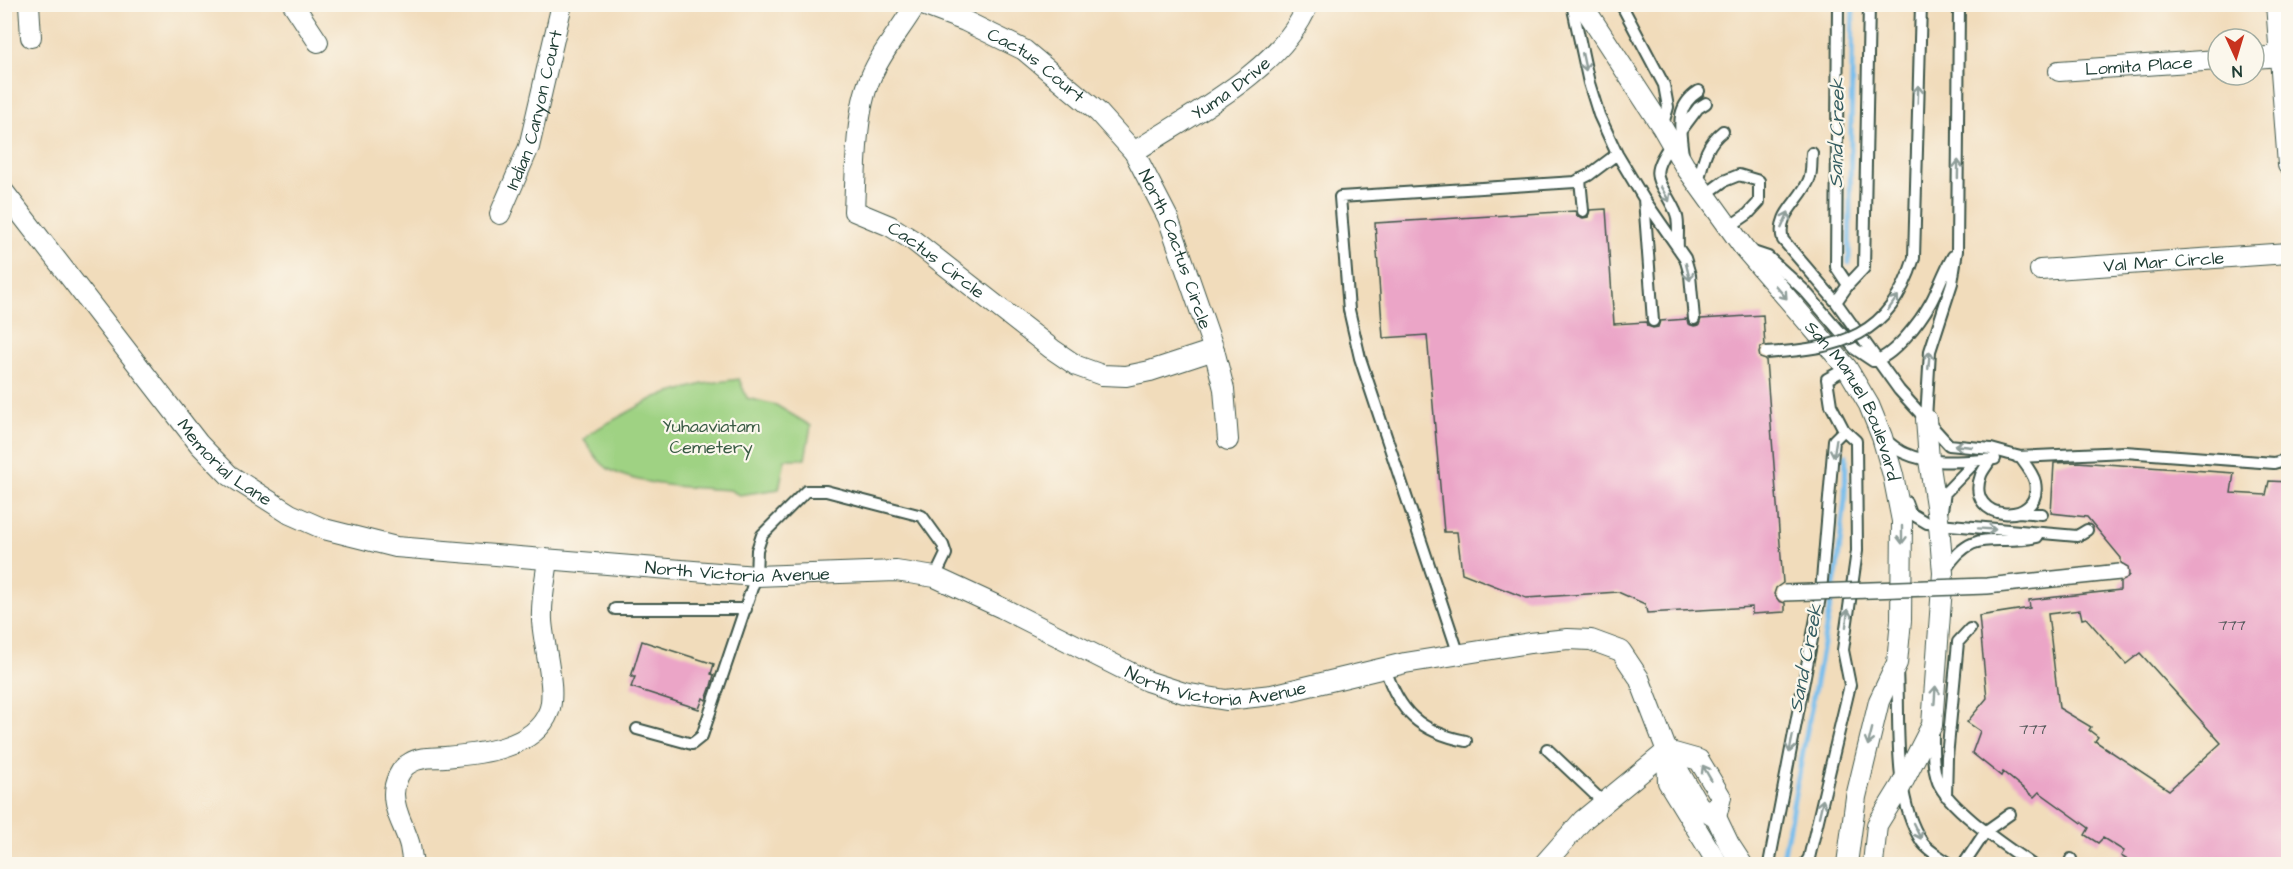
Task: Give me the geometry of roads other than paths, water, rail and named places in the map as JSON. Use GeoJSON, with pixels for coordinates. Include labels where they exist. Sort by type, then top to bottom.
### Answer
{"type":"FeatureCollection","features":[{"type":"Feature","properties":{"kind":"street"},"geometry":{"type":"LineString","coordinates":[[29,4],[31,37]]}},
{"type":"Feature","properties":{"kind":"street"},"geometry":{"type":"LineString","coordinates":[[293,4],[318,42]]}},
{"type":"Feature","properties":{"kind":"street","name":"Indian Canyon Court"},"geometry":{"type":"LineString","coordinates":[[500,214],[529,147],[562,4]]}},
{"type":"Feature","properties":{"kind":"street","name":"Cactus Court"},"geometry":{"type":"LineString","coordinates":[[918,4],[964,21],[1024,50],[1090,105],[1134,152]]}},
{"type":"Feature","properties":{"kind":"street","name":"Cactus Circle"},"geometry":{"type":"LineString","coordinates":[[918,4],[869,81],[860,118],[854,212],[890,226],[914,241],[1077,366],[1102,375],[1126,376],[1150,371],[1214,350]]}},
{"type":"Feature","properties":{"kind":"street","name":"Yuma Drive"},"geometry":{"type":"LineString","coordinates":[[1134,152],[1221,96],[1255,71],[1286,42],[1303,17],[1308,4]]}},
{"type":"Feature","properties":{"kind":"street","name":"San Manuel Boulevard"},"geometry":{"type":"LineString","coordinates":[[1582,4],[1671,134],[1684,165],[1744,248],[1847,368],[1869,405],[1882,437],[1893,475],[1902,521],[1897,663],[1877,712],[1856,797],[1847,864]]}},
{"type":"Feature","properties":{"kind":"street"},"geometry":{"type":"LineString","coordinates":[[2276,4],[2289,165]]}},
{"type":"Feature","properties":{"kind":"street"},"geometry":{"type":"LineString","coordinates":[[2266,57],[2281,56]]}},
{"type":"Feature","properties":{"kind":"street","name":"Lomita Place"},"geometry":{"type":"LineString","coordinates":[[2059,71],[2206,61]]}},
{"type":"Feature","properties":{"kind":"street","name":"North Cactus Circle"},"geometry":{"type":"LineString","coordinates":[[1134,152],[1168,218],[1214,350],[1224,389],[1227,440]]}},
{"type":"Feature","properties":{"kind":"street","name":"Memorial Lane"},"geometry":{"type":"LineString","coordinates":[[4,192],[174,414],[229,475],[290,514],[324,529],[396,547],[548,561]]}},
{"type":"Feature","properties":{"kind":"street","name":"Val Mar Circle"},"geometry":{"type":"LineString","coordinates":[[2040,270],[2289,253]]}},
{"type":"Feature","properties":{"kind":"street"},"geometry":{"type":"LineString","coordinates":[[1873,864],[1877,825],[1901,786],[1932,725],[1944,573],[1929,460],[1926,418]]}},
{"type":"Feature","properties":{"kind":"street"},"geometry":{"type":"LineString","coordinates":[[413,864],[410,846],[396,808],[394,794],[395,785],[403,767],[426,757],[469,755],[513,745],[531,734],[549,712],[550,686],[542,620],[542,596],[548,561]]}},
{"type":"Feature","properties":{"kind":"street","name":"North Victoria Avenue"},"geometry":{"type":"LineString","coordinates":[[548,561],[756,576],[896,571],[935,578],[1002,608],[1147,681],[1184,693],[1226,700],[1272,695],[1385,668],[1459,655],[1568,639],[1591,640],[1621,651],[1639,678],[1667,751],[1668,782],[1718,864]]}},
{"type":"Feature","properties":{"kind":"street"},"geometry":{"type":"LineString","coordinates":[[1784,593],[1987,586],[2120,572]]}},
{"type":"Feature","properties":{"kind":"street"},"geometry":{"type":"LineString","coordinates":[[1544,864],[1557,847],[1604,802],[1667,751],[1699,760],[1721,797],[1716,817],[1742,864]]}},
{"type":"Feature","properties":{"kind":"lane"},"geometry":{"type":"LineString","coordinates":[[1572,4],[1589,83],[1599,115],[1617,154],[1684,258],[1690,275],[1694,319]]}},
{"type":"Feature","properties":{"kind":"lane"},"geometry":{"type":"LineString","coordinates":[[1621,4],[1664,85],[1671,134]]}},
{"type":"Feature","properties":{"kind":"lane"},"geometry":{"type":"LineString","coordinates":[[1838,4],[1836,267],[1848,285]]}},
{"type":"Feature","properties":{"kind":"lane"},"geometry":{"type":"LineString","coordinates":[[1836,302],[1864,268],[1869,4]]}},
{"type":"Feature","properties":{"kind":"lane"},"geometry":{"type":"LineString","coordinates":[[1766,353],[1809,350],[1844,342],[1872,326],[1892,307],[1906,280],[1914,258],[1919,4]]}},
{"type":"Feature","properties":{"kind":"lane"},"geometry":{"type":"LineString","coordinates":[[1926,418],[1930,351],[1952,283],[1957,251],[1959,4]]}},
{"type":"Feature","properties":{"kind":"lane"},"geometry":{"type":"LineString","coordinates":[[1678,248],[1677,213],[1663,193],[1657,169],[1681,110],[1689,97],[1699,91]]}},
{"type":"Feature","properties":{"kind":"lane"},"geometry":{"type":"LineString","coordinates":[[1671,134],[1706,103]]}},
{"type":"Feature","properties":{"kind":"lane"},"geometry":{"type":"LineString","coordinates":[[1723,131],[1712,139],[1704,154],[1702,190],[1739,175],[1759,181],[1759,202],[1748,214],[1729,227]]}},
{"type":"Feature","properties":{"kind":"lane"},"geometry":{"type":"LineString","coordinates":[[1812,153],[1810,178],[1781,221],[1780,231],[1783,240],[1836,302],[1899,390],[1949,445],[1991,449],[2020,457],[2034,479],[2035,489],[2033,498],[2019,512]]}},
{"type":"Feature","properties":{"kind":"lane"},"geometry":{"type":"LineString","coordinates":[[1459,655],[1360,358],[1349,310],[1340,197],[1575,182],[1590,175],[1617,154]]}},
{"type":"Feature","properties":{"kind":"lane"},"geometry":{"type":"LineString","coordinates":[[1580,179],[1583,211]]}},
{"type":"Feature","properties":{"kind":"lane"},"geometry":{"type":"LineString","coordinates":[[1644,199],[1653,321]]}},
{"type":"Feature","properties":{"kind":"lane"},"geometry":{"type":"LineString","coordinates":[[1744,248],[1768,257],[1804,290],[1855,349],[1873,361],[1879,360],[1891,351],[1914,327],[1931,302],[1957,251]]}},
{"type":"Feature","properties":{"kind":"lane"},"geometry":{"type":"LineString","coordinates":[[1805,864],[1809,858],[1850,686],[1843,650],[1857,551],[1856,441],[1844,430],[1831,405],[1827,379],[1847,368]]}},
{"type":"Feature","properties":{"kind":"lane"},"geometry":{"type":"LineString","coordinates":[[1769,864],[1774,828],[1821,592],[1834,440],[1844,430]]}},
{"type":"Feature","properties":{"kind":"lane"},"geometry":{"type":"LineString","coordinates":[[1882,437],[1905,453],[1929,460],[1969,463],[2020,457],[2125,452],[2274,463],[2289,459]]}},
{"type":"Feature","properties":{"kind":"lane"},"geometry":{"type":"LineString","coordinates":[[1992,459],[1981,475],[1981,498],[1993,511],[2010,514],[2019,512],[2042,514]]}},
{"type":"Feature","properties":{"kind":"lane"},"geometry":{"type":"LineString","coordinates":[[1969,463],[1980,484]]}},
{"type":"Feature","properties":{"kind":"lane"},"geometry":{"type":"LineString","coordinates":[[1939,525],[1945,494],[1969,463]]}},
{"type":"Feature","properties":{"kind":"lane"},"geometry":{"type":"LineString","coordinates":[[1893,475],[1910,513],[1927,523],[2077,536],[2087,530]]}},
{"type":"Feature","properties":{"kind":"lane"},"geometry":{"type":"LineString","coordinates":[[637,729],[692,744],[702,736],[756,576],[757,550],[762,535],[806,491],[825,491],[922,516],[943,545],[946,554],[935,578]]}},
{"type":"Feature","properties":{"kind":"lane"},"geometry":{"type":"LineString","coordinates":[[1944,573],[1956,554],[1972,543],[2034,538],[2047,533]]}},
{"type":"Feature","properties":{"kind":"lane"},"geometry":{"type":"LineString","coordinates":[[615,609],[746,609]]}},
{"type":"Feature","properties":{"kind":"lane"},"geometry":{"type":"LineString","coordinates":[[1946,797],[1947,757],[1958,642],[1970,630]]}},
{"type":"Feature","properties":{"kind":"lane"},"geometry":{"type":"LineString","coordinates":[[1897,663],[1901,786],[1911,819],[1923,843],[1950,864]]}},
{"type":"Feature","properties":{"kind":"lane"},"geometry":{"type":"LineString","coordinates":[[1385,668],[1393,693],[1404,709],[1443,737],[1466,741]]}},
{"type":"Feature","properties":{"kind":"lane"},"geometry":{"type":"LineString","coordinates":[[1932,725],[1934,766],[1938,783],[1946,797],[1986,831],[2031,864]]}},
{"type":"Feature","properties":{"kind":"lane"},"geometry":{"type":"LineString","coordinates":[[1547,749],[1604,802]]}},
{"type":"Feature","properties":{"kind":"lane"},"geometry":{"type":"LineString","coordinates":[[1964,864],[1986,831],[2010,814]]}},
{"type":"Feature","properties":{"kind":"waterway","name":"Sand Creek"},"geometry":{"type":"LineString","coordinates":[[1849,263],[1853,4]]}},
{"type":"Feature","properties":{"kind":"waterway","name":"Sand Creek"},"geometry":{"type":"LineString","coordinates":[[1782,864],[1837,569],[1845,500],[1846,455]]}},
{"type":"Feature","properties":{"kind":"park label","name":"Yuhaaviatam Cemetery"},"geometry":{"type":"Point","coordinates":[711,436]}}]}
